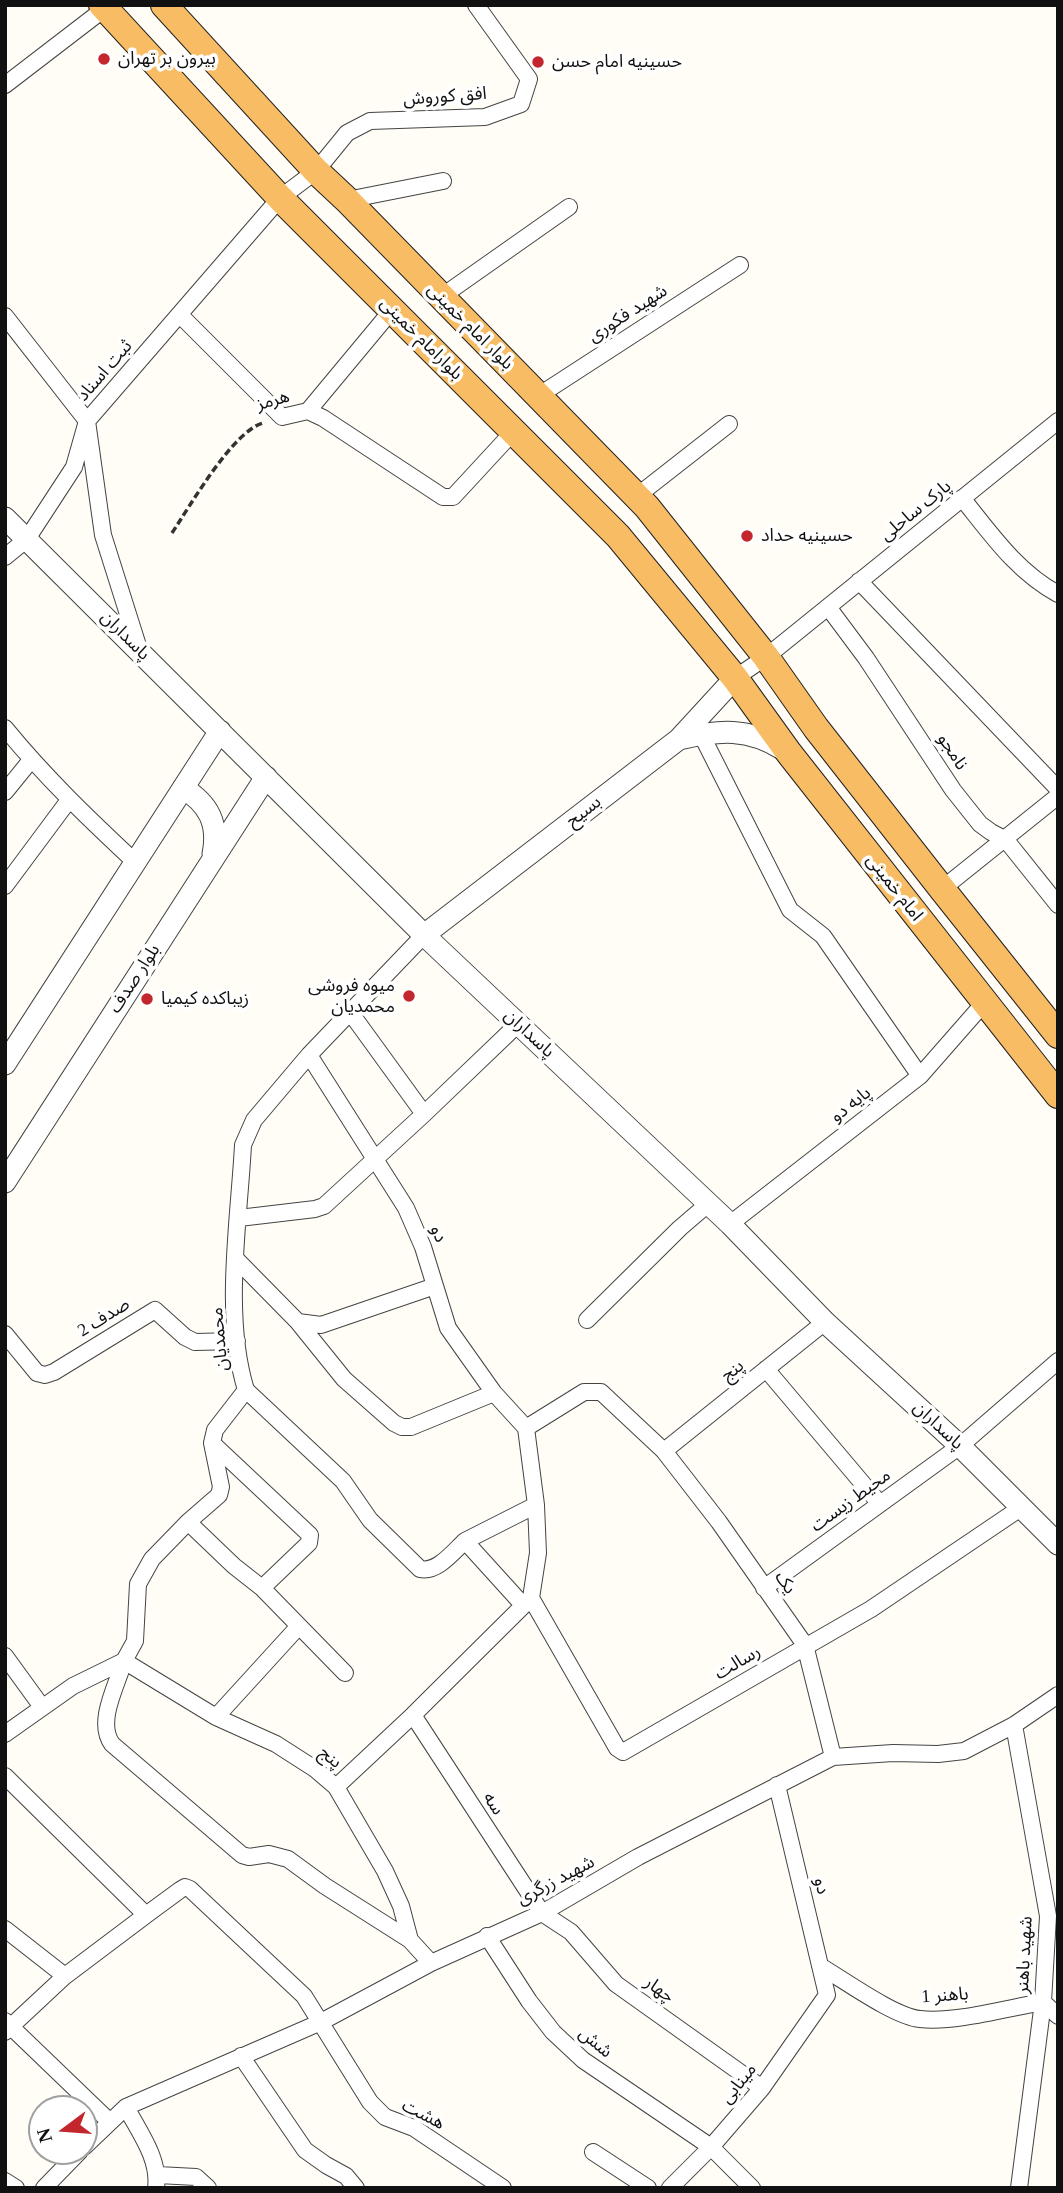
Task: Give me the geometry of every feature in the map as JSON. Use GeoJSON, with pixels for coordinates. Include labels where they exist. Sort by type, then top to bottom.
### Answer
{"type":"FeatureCollection","features":[{"type":"Feature","properties":{"kind":"highway","name":"بلوار امام خمینی"},"geometry":{"type":"LineString","coordinates":[[164,5],[316,171],[636,496],[766,657]]}},
{"type":"Feature","properties":{"kind":"highway","name":"بلوارامام خمینی"},"geometry":{"type":"LineString","coordinates":[[103,7],[279,198],[618,536],[735,678]]}},
{"type":"Feature","properties":{"kind":"highway","name":"امام خمینی"},"geometry":{"type":"LineString","coordinates":[[766,657],[816,728],[1058,1035]]}},
{"type":"Feature","properties":{"kind":"highway","name":"امام خمینی"},"geometry":{"type":"LineString","coordinates":[[735,678],[789,753],[1058,1095]]}},
{"type":"Feature","properties":{"kind":"street","name":"افق کوروش"},"geometry":{"type":"LineString","coordinates":[[316,171],[347,133],[370,121],[485,117],[521,104],[529,79],[475,5]]}},
{"type":"Feature","properties":{"kind":"street"},"geometry":{"type":"LineString","coordinates":[[5,85],[103,7]]}},
{"type":"Feature","properties":{"kind":"street","name":"ثبت اسناد"},"geometry":{"type":"LineString","coordinates":[[140,652],[103,535],[87,421],[279,198],[316,171]]}},
{"type":"Feature","properties":{"kind":"street"},"geometry":{"type":"LineString","coordinates":[[347,200],[443,181]]}},
{"type":"Feature","properties":{"kind":"street"},"geometry":{"type":"LineString","coordinates":[[441,298],[569,207]]}},
{"type":"Feature","properties":{"kind":"street","name":"شهید فکوری"},"geometry":{"type":"LineString","coordinates":[[538,396],[740,265]]}},
{"type":"Feature","properties":{"kind":"street","name":"هرمز"},"geometry":{"type":"LineString","coordinates":[[282,417],[308,411],[392,310]]}},
{"type":"Feature","properties":{"kind":"street"},"geometry":{"type":"LineString","coordinates":[[180,315],[282,417]]}},
{"type":"Feature","properties":{"kind":"street"},"geometry":{"type":"LineString","coordinates":[[5,316],[87,421],[74,467],[27,539],[5,558]]}},
{"type":"Feature","properties":{"kind":"street"},"geometry":{"type":"LineString","coordinates":[[308,411],[323,418],[443,497],[453,498],[514,431]]}},
{"type":"Feature","properties":{"kind":"street","name":"پارک ساحلی"},"geometry":{"type":"LineString","coordinates":[[735,678],[766,657],[1058,421]]}},
{"type":"Feature","properties":{"kind":"street"},"geometry":{"type":"LineString","coordinates":[[636,496],[729,424]]}},
{"type":"Feature","properties":{"kind":"street"},"geometry":{"type":"LineString","coordinates":[[962,498],[1017,564],[1038,583],[1058,594]]}},
{"type":"Feature","properties":{"kind":"street","name":"پاسداران"},"geometry":{"type":"LineString","coordinates":[[5,518],[424,935],[730,1224],[825,1322],[960,1446],[1058,1544]]}},
{"type":"Feature","properties":{"kind":"street"},"geometry":{"type":"LineString","coordinates":[[859,582],[1058,789]]}},
{"type":"Feature","properties":{"kind":"street","name":"نامجو"},"geometry":{"type":"LineString","coordinates":[[828,607],[866,658],[953,790],[980,824],[1006,840],[1058,905]]}},
{"type":"Feature","properties":{"kind":"street","name":"بسیح"},"geometry":{"type":"LineString","coordinates":[[424,935],[679,738],[735,678]]}},
{"type":"Feature","properties":{"kind":"street"},"geometry":{"type":"LineString","coordinates":[[5,728],[69,800],[135,862]]}},
{"type":"Feature","properties":{"kind":"street"},"geometry":{"type":"LineString","coordinates":[[5,1064],[220,731]]}},
{"type":"Feature","properties":{"kind":"street"},"geometry":{"type":"LineString","coordinates":[[679,738],[736,732],[765,738],[789,753]]}},
{"type":"Feature","properties":{"kind":"street"},"geometry":{"type":"LineString","coordinates":[[701,734],[790,910],[823,936],[920,1076]]}},
{"type":"Feature","properties":{"kind":"street"},"geometry":{"type":"LineString","coordinates":[[5,792],[31,760]]}},
{"type":"Feature","properties":{"kind":"street","name":"بلوار صدف"},"geometry":{"type":"LineString","coordinates":[[5,1182],[266,777]]}},
{"type":"Feature","properties":{"kind":"street"},"geometry":{"type":"LineString","coordinates":[[183,788],[197,796],[212,817],[215,827],[212,860]]}},
{"type":"Feature","properties":{"kind":"street"},"geometry":{"type":"LineString","coordinates":[[942,889],[1058,796]]}},
{"type":"Feature","properties":{"kind":"street"},"geometry":{"type":"LineString","coordinates":[[5,886],[69,800]]}},
{"type":"Feature","properties":{"kind":"street","name":"محمدیان"},"geometry":{"type":"LineString","coordinates":[[212,1443],[215,1430],[246,1390],[239,1365],[237,1341],[235,1258],[243,1145],[247,1131],[309,1055],[424,935]]}},
{"type":"Feature","properties":{"kind":"street","name":"پایه دو"},"geometry":{"type":"LineString","coordinates":[[730,1224],[920,1076],[984,1003]]}},
{"type":"Feature","properties":{"kind":"street"},"geometry":{"type":"LineString","coordinates":[[350,1012],[424,1114]]}},
{"type":"Feature","properties":{"kind":"street"},"geometry":{"type":"LineString","coordinates":[[239,1218],[324,1206],[518,1024]]}},
{"type":"Feature","properties":{"kind":"street","name":"دو"},"geometry":{"type":"LineString","coordinates":[[309,1055],[406,1208],[423,1247],[448,1328],[495,1393],[526,1428]]}},
{"type":"Feature","properties":{"kind":"street"},"geometry":{"type":"LineString","coordinates":[[587,1320],[708,1204]]}},
{"type":"Feature","properties":{"kind":"street"},"geometry":{"type":"LineString","coordinates":[[235,1258],[298,1322],[312,1343],[344,1379],[394,1423],[411,1427],[495,1393]]}},
{"type":"Feature","properties":{"kind":"street"},"geometry":{"type":"LineString","coordinates":[[298,1322],[321,1325],[435,1286]]}},
{"type":"Feature","properties":{"kind":"street","name":"صدف 2"},"geometry":{"type":"LineString","coordinates":[[5,1334],[37,1373],[45,1375],[155,1310],[185,1337],[195,1342],[237,1341]]}},
{"type":"Feature","properties":{"kind":"street","name":"پنج"},"geometry":{"type":"LineString","coordinates":[[664,1451],[825,1322]]}},
{"type":"Feature","properties":{"kind":"street","name":"محیط زیست"},"geometry":{"type":"LineString","coordinates":[[764,1588],[960,1446],[1058,1361]]}},
{"type":"Feature","properties":{"kind":"street"},"geometry":{"type":"LineString","coordinates":[[766,1369],[880,1504]]}},
{"type":"Feature","properties":{"kind":"street"},"geometry":{"type":"LineString","coordinates":[[246,1390],[343,1481],[370,1520],[419,1569],[428,1571],[434,1568],[466,1542],[536,1505]]}},
{"type":"Feature","properties":{"kind":"street"},"geometry":{"type":"LineString","coordinates":[[336,1787],[413,1715],[527,1601],[538,1553],[536,1505],[526,1428],[584,1392],[592,1390],[600,1392],[664,1451]]}},
{"type":"Feature","properties":{"kind":"street"},"geometry":{"type":"LineString","coordinates":[[212,1443],[221,1487],[219,1495],[152,1559],[138,1584],[135,1641],[124,1661],[107,1717],[107,1737],[242,1855],[249,1857],[269,1854],[288,1859],[410,1940]]}},
{"type":"Feature","properties":{"kind":"street"},"geometry":{"type":"LineString","coordinates":[[212,1443],[310,1535],[309,1543],[262,1588]]}},
{"type":"Feature","properties":{"kind":"street","name":"یک"},"geometry":{"type":"LineString","coordinates":[[664,1451],[719,1522],[805,1645],[833,1757]]}},
{"type":"Feature","properties":{"kind":"street","name":"رسالت"},"geometry":{"type":"LineString","coordinates":[[527,1601],[617,1748],[623,1752],[805,1645],[872,1609],[1022,1507]]}},
{"type":"Feature","properties":{"kind":"street"},"geometry":{"type":"LineString","coordinates":[[188,1522],[234,1566],[262,1588],[345,1673]]}},
{"type":"Feature","properties":{"kind":"street"},"geometry":{"type":"LineString","coordinates":[[466,1542],[527,1601]]}},
{"type":"Feature","properties":{"kind":"street"},"geometry":{"type":"LineString","coordinates":[[216,1717],[299,1626]]}},
{"type":"Feature","properties":{"kind":"street"},"geometry":{"type":"LineString","coordinates":[[5,1656],[42,1707]]}},
{"type":"Feature","properties":{"kind":"street"},"geometry":{"type":"LineString","coordinates":[[5,1734],[74,1686],[124,1661]]}},
{"type":"Feature","properties":{"kind":"street","name":"پنج"},"geometry":{"type":"LineString","coordinates":[[124,1661],[216,1717],[276,1744],[315,1769],[336,1787],[385,1871],[401,1906],[410,1940],[431,1963]]}},
{"type":"Feature","properties":{"kind":"street","name":"شهید زرگری"},"geometry":{"type":"LineString","coordinates":[[98,2132],[127,2107],[321,2022],[431,1963],[542,1913],[638,1857],[833,1757],[964,1751],[1014,1725],[1058,1695]]}},
{"type":"Feature","properties":{"kind":"street","name":"سه"},"geometry":{"type":"LineString","coordinates":[[413,1715],[542,1913]]}},
{"type":"Feature","properties":{"kind":"street","name":"شهید باهنر"},"geometry":{"type":"LineString","coordinates":[[1014,1725],[1053,1918],[1020,2188]]}},
{"type":"Feature","properties":{"kind":"street"},"geometry":{"type":"LineString","coordinates":[[5,1776],[146,1915],[65,1976],[7,2026],[109,2121]]}},
{"type":"Feature","properties":{"kind":"street","name":"دو"},"geometry":{"type":"LineString","coordinates":[[777,1785],[827,1995]]}},
{"type":"Feature","properties":{"kind":"street","name":"هشت"},"geometry":{"type":"LineString","coordinates":[[146,1915],[185,1887],[190,1889],[304,1996],[370,2102],[385,2117],[414,2127],[503,2188]]}},
{"type":"Feature","properties":{"kind":"street","name":"چهار"},"geometry":{"type":"LineString","coordinates":[[542,1913],[571,1933],[617,1983],[762,2088]]}},
{"type":"Feature","properties":{"kind":"street"},"geometry":{"type":"LineString","coordinates":[[5,1929],[65,1976]]}},
{"type":"Feature","properties":{"kind":"street","name":"شش"},"geometry":{"type":"LineString","coordinates":[[488,1936],[529,2001],[553,2032],[583,2060],[711,2147],[752,2188]]}},
{"type":"Feature","properties":{"kind":"street","name":"باهنر 1"},"geometry":{"type":"LineString","coordinates":[[820,1966],[895,2010],[918,2019],[947,2018],[1042,2002]]}},
{"type":"Feature","properties":{"kind":"street","name":"مینابی"},"geometry":{"type":"LineString","coordinates":[[670,2188],[711,2147],[762,2088],[827,1995]]}},
{"type":"Feature","properties":{"kind":"street"},"geometry":{"type":"LineString","coordinates":[[1042,2002],[1058,2015]]}},
{"type":"Feature","properties":{"kind":"street"},"geometry":{"type":"LineString","coordinates":[[241,2056],[305,2150],[346,2176],[356,2188]]}},
{"type":"Feature","properties":{"kind":"street"},"geometry":{"type":"LineString","coordinates":[[127,2107],[155,2162],[157,2182],[196,2177],[208,2188]]}},
{"type":"Feature","properties":{"kind":"street"},"geometry":{"type":"LineString","coordinates":[[593,2152],[648,2188]]}},
{"type":"Feature","properties":{"kind":"street"},"geometry":{"type":"LineString","coordinates":[[44,2188],[66,2165]]}},
{"type":"Feature","properties":{"kind":"street"},"geometry":{"type":"LineString","coordinates":[[5,2181],[16,2188]]}},
{"type":"Feature","properties":{"kind":"path","name":"هرمز"},"geometry":{"type":"LineString","coordinates":[[172,533],[242,435],[257,424],[282,417]]}},
{"type":"Feature","properties":{"kind":"place","name":"بیرون بر تهران"},"geometry":{"type":"Point","coordinates":[104,59]}},
{"type":"Feature","properties":{"kind":"place","name":"حسینیه امام حسن"},"geometry":{"type":"Point","coordinates":[538,62]}},
{"type":"Feature","properties":{"kind":"place","name":"حسینیه حداد"},"geometry":{"type":"Point","coordinates":[747,536]}},
{"type":"Feature","properties":{"kind":"place","name":"میوه فروشی محمدیان"},"geometry":{"type":"Point","coordinates":[409,996]}},
{"type":"Feature","properties":{"kind":"place","name":"زیباکده کیمیا"},"geometry":{"type":"Point","coordinates":[147,999]}}]}
